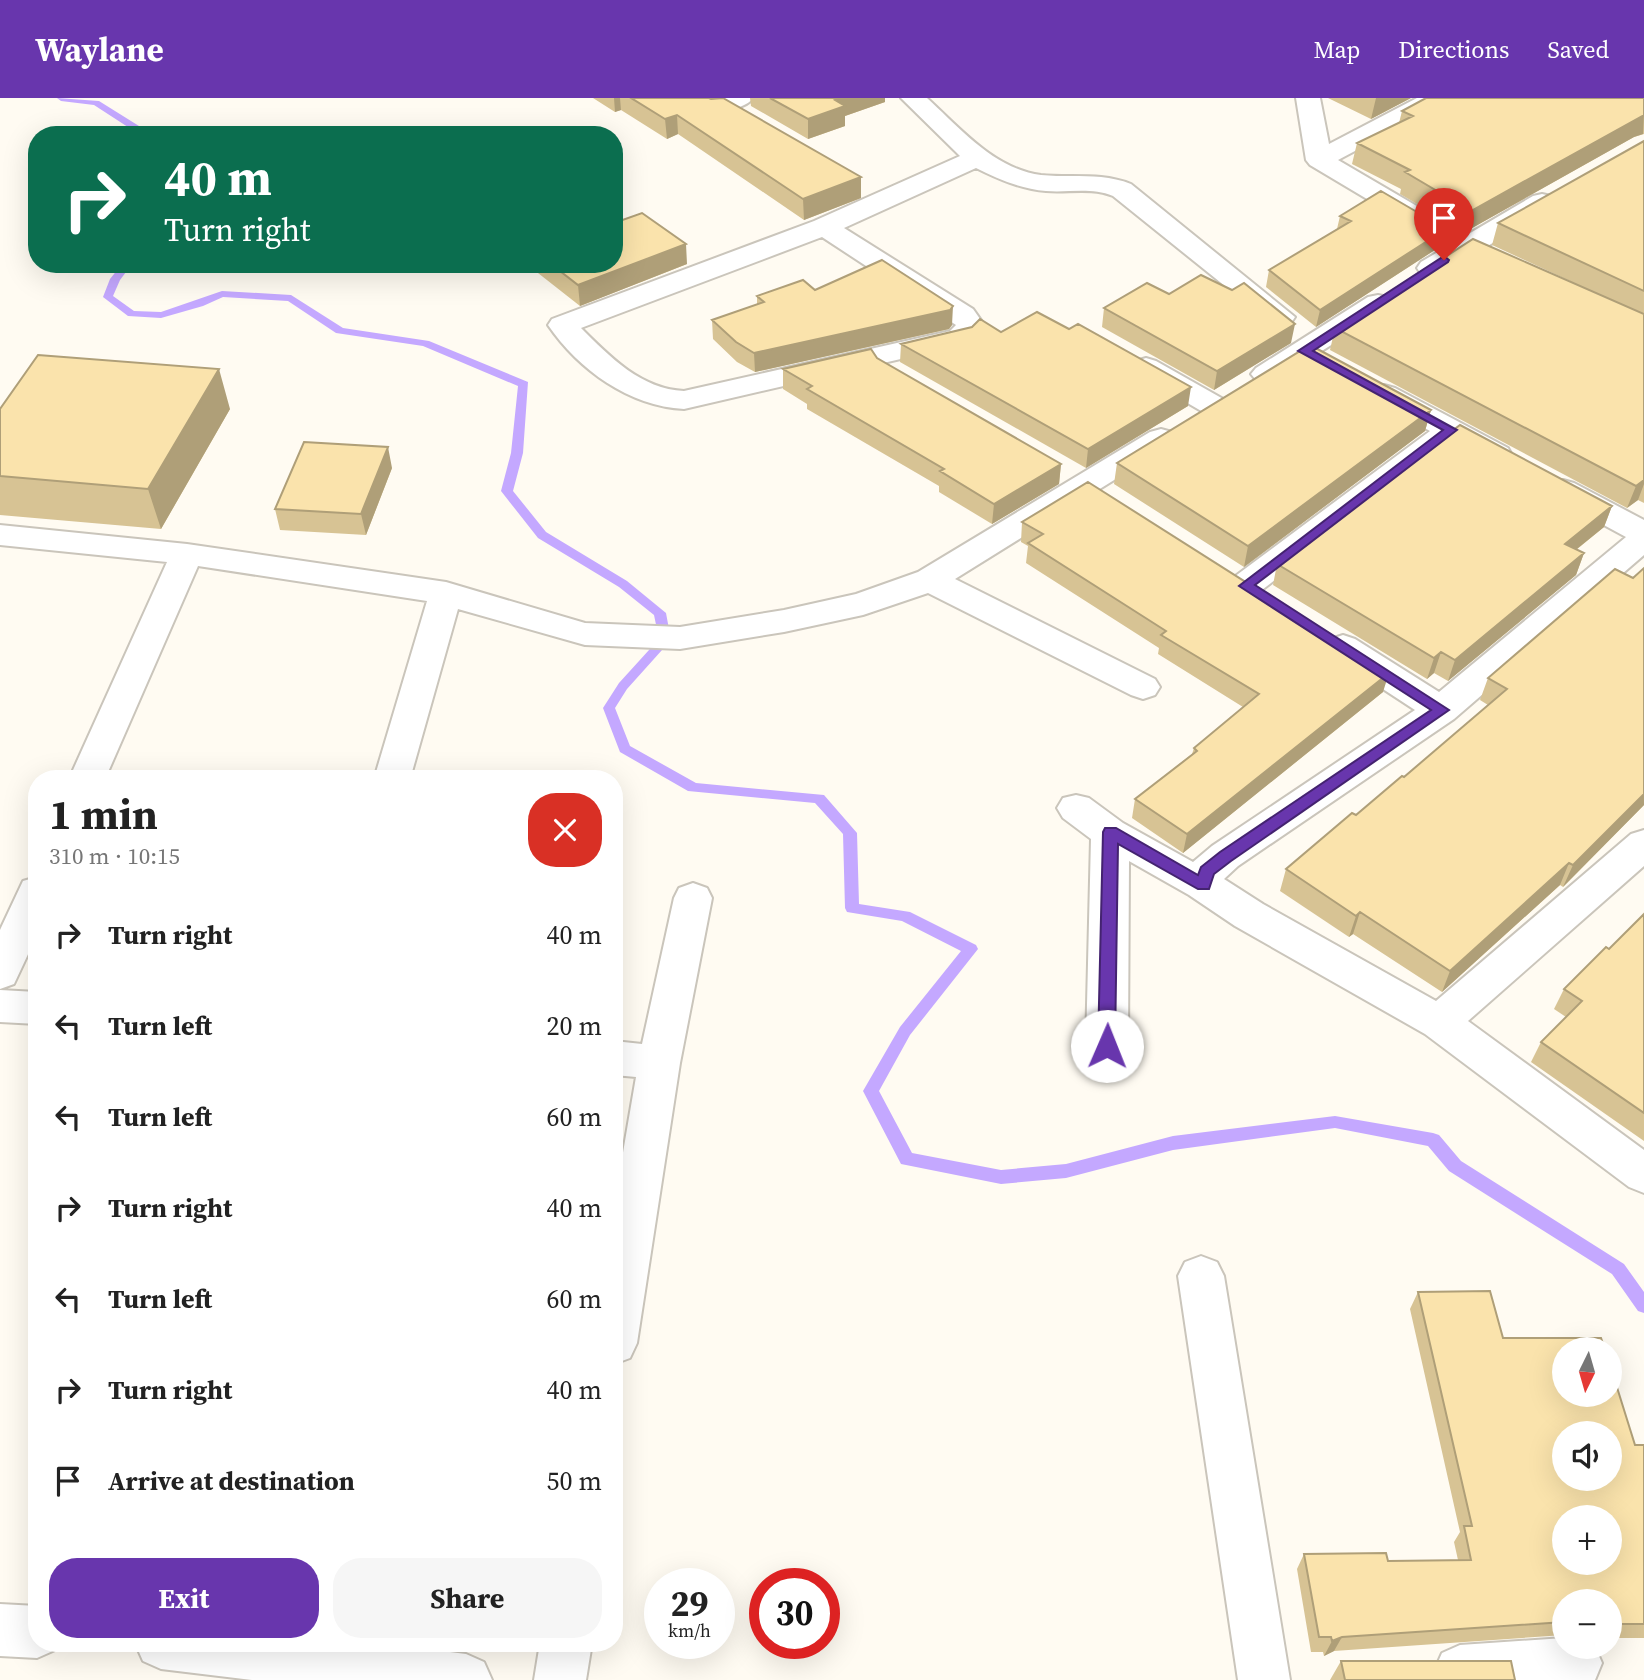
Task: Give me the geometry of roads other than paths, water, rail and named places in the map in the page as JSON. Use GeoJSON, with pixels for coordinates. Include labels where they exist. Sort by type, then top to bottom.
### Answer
{"type":"FeatureCollection","features":[{"type":"Feature","properties":{"kind":"street"},"geometry":{"type":"LineString","coordinates":[[913,98],[977,158],[1018,178],[1042,183],[1094,182],[1122,190],[1325,359],[1644,536],[1441,710],[1225,856],[1207,872],[1203,885]]}},
{"type":"Feature","properties":{"kind":"street"},"geometry":{"type":"LineString","coordinates":[[1308,98],[1319,160],[1465,246],[1501,262]]}},
{"type":"Feature","properties":{"kind":"street"},"geometry":{"type":"LineString","coordinates":[[1319,160],[1436,98]]}},
{"type":"Feature","properties":{"kind":"street"},"geometry":{"type":"LineString","coordinates":[[824,226],[963,315],[971,326],[969,331],[960,337],[881,356],[684,400],[667,401],[633,389],[562,325],[824,226],[875,191],[977,158]]}},
{"type":"Feature","properties":{"kind":"street"},"geometry":{"type":"LineString","coordinates":[[0,535],[187,554],[446,593],[496,610],[585,634],[680,638],[784,621],[863,604],[930,580],[1098,491],[1214,406],[1325,359],[1465,246],[1559,192]]}},
{"type":"Feature","properties":{"kind":"street"},"geometry":{"type":"LineString","coordinates":[[1119,352],[1214,406]]}},
{"type":"Feature","properties":{"kind":"street"},"geometry":{"type":"LineString","coordinates":[[1246,586],[1451,430]]}},
{"type":"Feature","properties":{"kind":"street"},"geometry":{"type":"LineString","coordinates":[[1051,464],[1098,491]]}},
{"type":"Feature","properties":{"kind":"street"},"geometry":{"type":"LineString","coordinates":[[91,770],[187,554]]}},
{"type":"Feature","properties":{"kind":"street"},"geometry":{"type":"LineString","coordinates":[[930,580],[1143,687]]}},
{"type":"Feature","properties":{"kind":"street"},"geometry":{"type":"LineString","coordinates":[[395,770],[446,593]]}},
{"type":"Feature","properties":{"kind":"street"},"geometry":{"type":"LineString","coordinates":[[1315,629],[1441,710]]}},
{"type":"Feature","properties":{"kind":"street"},"geometry":{"type":"LineString","coordinates":[[1076,808],[1110,832],[1250,915],[1439,1022],[1644,1174]]}},
{"type":"Feature","properties":{"kind":"street"},"geometry":{"type":"LineString","coordinates":[[1107,1046],[1110,832]]}},
{"type":"Feature","properties":{"kind":"street"},"geometry":{"type":"LineString","coordinates":[[1439,1022],[1644,844]]}},
{"type":"Feature","properties":{"kind":"street"},"geometry":{"type":"LineString","coordinates":[[623,1287],[659,1063],[693,898]]}},
{"type":"Feature","properties":{"kind":"street"},"geometry":{"type":"LineString","coordinates":[[0,973],[28,911]]}},
{"type":"Feature","properties":{"kind":"street"},"geometry":{"type":"LineString","coordinates":[[0,1006],[28,1008]]}},
{"type":"Feature","properties":{"kind":"street"},"geometry":{"type":"LineString","coordinates":[[623,1059],[659,1063]]}},
{"type":"Feature","properties":{"kind":"street"},"geometry":{"type":"LineString","coordinates":[[1201,1276],[1264,1680]]}},
{"type":"Feature","properties":{"kind":"street"},"geometry":{"type":"LineString","coordinates":[[0,1630],[28,1632]]}},
{"type":"Feature","properties":{"kind":"street"},"geometry":{"type":"LineString","coordinates":[[235,1652],[466,1680]]}},
{"type":"Feature","properties":{"kind":"street"},"geometry":{"type":"LineString","coordinates":[[560,1680],[565,1652]]}},
{"type":"Feature","properties":{"kind":"street"},"geometry":{"type":"LineString","coordinates":[[1415,1674],[1576,1663]]}},
{"type":"Feature","properties":{"kind":"waterway"},"geometry":{"type":"LineString","coordinates":[[61,98],[96,103],[133,126]]}},
{"type":"Feature","properties":{"kind":"waterway"},"geometry":{"type":"LineString","coordinates":[[120,273],[108,297],[132,314],[161,315],[222,294],[291,298],[340,331],[425,343],[524,384],[517,453],[507,491],[542,535],[623,584],[660,613],[665,640],[623,686],[609,708],[625,749],[693,788],[819,798],[850,833],[852,908],[905,916],[971,949],[905,1031],[871,1091],[907,1159],[1001,1177],[1066,1171],[1173,1143],[1335,1122],[1433,1140],[1455,1166],[1618,1269],[1644,1306]]}}]}
